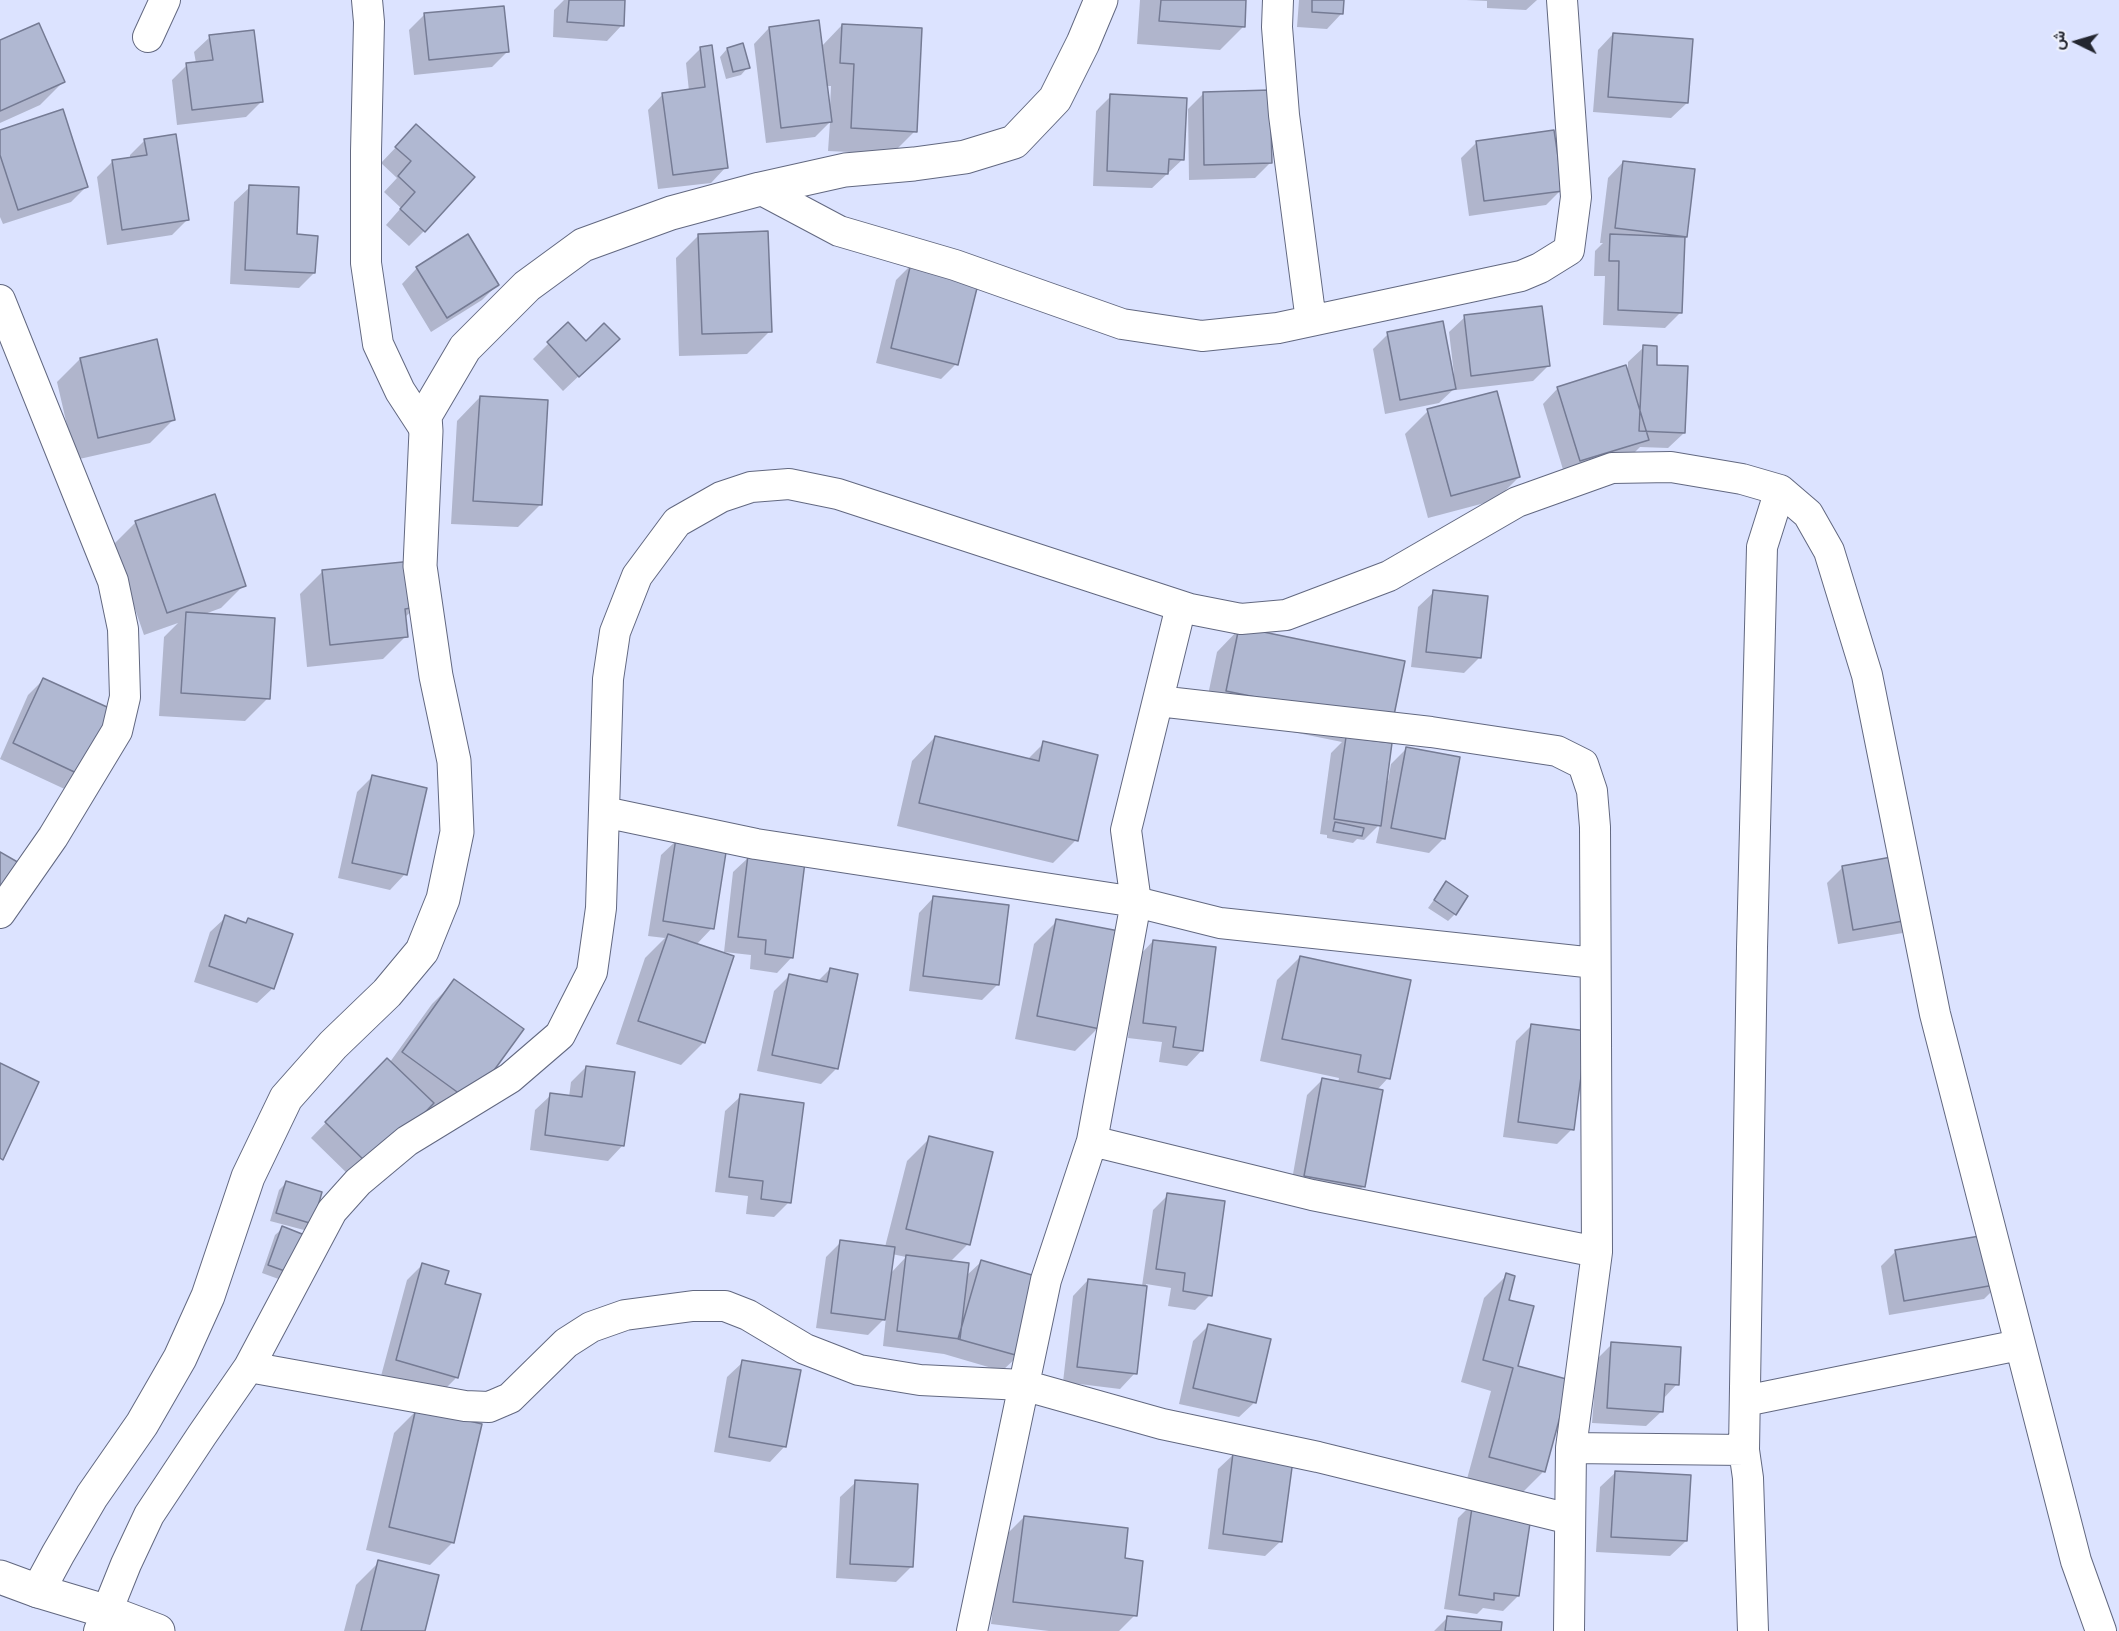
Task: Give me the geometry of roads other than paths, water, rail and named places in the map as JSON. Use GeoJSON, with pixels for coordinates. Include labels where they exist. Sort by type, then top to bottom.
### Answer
{"type":"FeatureCollection","features":[{"type":"Feature","properties":{"kind":"main road"},"geometry":{"type":"LineString","coordinates":[[38,1592],[92,1496],[142,1424],[180,1358],[207,1296],[248,1177],[286,1098],[333,1045],[387,993],[422,951],[443,899],[458,832],[454,761],[436,676],[420,566],[425,417],[465,348],[527,286],[584,245],[671,213],[760,189],[845,170],[965,157],[1014,142],[1055,99],[1101,0]]}},
{"type":"Feature","properties":{"kind":"main road"},"geometry":{"type":"LineString","coordinates":[[0,1577],[104,1621],[158,1631]]}},
{"type":"Feature","properties":{"kind":"street"},"geometry":{"type":"LineString","coordinates":[[148,37],[165,0]]}},
{"type":"Feature","properties":{"kind":"street"},"geometry":{"type":"LineString","coordinates":[[367,0],[369,22],[366,263],[378,344],[400,392],[426,430]]}},
{"type":"Feature","properties":{"kind":"street"},"geometry":{"type":"LineString","coordinates":[[1278,0],[1277,27],[1284,115],[1311,321]]}},
{"type":"Feature","properties":{"kind":"street"},"geometry":{"type":"LineString","coordinates":[[760,189],[839,231],[955,265],[1122,324],[1202,336],[1278,328],[1521,276],[1540,268],[1569,250],[1576,197],[1562,0]]}},
{"type":"Feature","properties":{"kind":"street"},"geometry":{"type":"LineString","coordinates":[[0,300],[113,580],[123,629],[125,697],[117,731],[52,837],[0,913]]}},
{"type":"Feature","properties":{"kind":"street"},"geometry":{"type":"LineString","coordinates":[[104,1621],[126,1564],[149,1515],[249,1367],[332,1211],[358,1182],[407,1141],[510,1078],[560,1035],[592,972],[602,908],[608,679],[615,632],[637,576],[676,522],[721,497],[751,487],[789,484],[838,494],[1181,606],[1241,619],[1286,615],[1389,576],[1517,502],[1612,468],[1671,467],[1742,479],[1780,490],[1808,514],[1829,551],[1867,675],[1935,1014],[2076,1561],[2102,1631]]}},
{"type":"Feature","properties":{"kind":"street"},"geometry":{"type":"LineString","coordinates":[[1753,1631],[1748,1478],[1744,1450],[1752,948],[1762,547],[1780,490]]}},
{"type":"Feature","properties":{"kind":"street"},"geometry":{"type":"LineString","coordinates":[[972,1631],[1046,1280],[1092,1141],[1136,902],[1126,830],[1181,606]]}},
{"type":"Feature","properties":{"kind":"street"},"geometry":{"type":"LineString","coordinates":[[1158,701],[1443,734],[1557,751],[1584,764],[1592,791],[1595,827],[1597,1252],[1571,1448],[1569,1631]]}},
{"type":"Feature","properties":{"kind":"street"},"geometry":{"type":"LineString","coordinates":[[604,812],[756,844],[1136,902],[1220,923],[1595,963]]}},
{"type":"Feature","properties":{"kind":"street"},"geometry":{"type":"LineString","coordinates":[[1092,1141],[1312,1195],[1597,1252]]}},
{"type":"Feature","properties":{"kind":"street"},"geometry":{"type":"LineString","coordinates":[[249,1367],[465,1406],[489,1407],[510,1398],[566,1343],[591,1327],[624,1315],[693,1306],[725,1306],[748,1315],[805,1350],[859,1370],[920,1380],[1023,1385],[1162,1424],[1318,1457],[1570,1519]]}},
{"type":"Feature","properties":{"kind":"street"},"geometry":{"type":"LineString","coordinates":[[1745,1401],[2019,1345]]}},
{"type":"Feature","properties":{"kind":"street"},"geometry":{"type":"LineString","coordinates":[[1571,1448],[1744,1450]]}}]}
